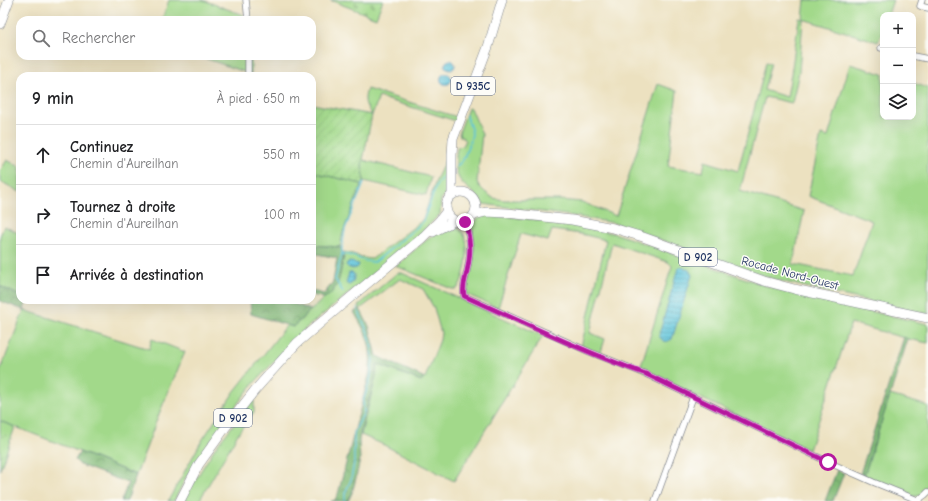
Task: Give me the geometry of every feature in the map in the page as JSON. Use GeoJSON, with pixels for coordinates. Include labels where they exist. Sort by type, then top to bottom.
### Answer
{"type":"FeatureCollection","features":[{"type":"Feature","properties":{"kind":"main road"},"geometry":{"type":"LineString","coordinates":[[0,24],[9,0]]}},
{"type":"Feature","properties":{"kind":"main road","name":"D 935C"},"geometry":{"type":"LineString","coordinates":[[452,194],[453,139],[488,47],[502,0]]}},
{"type":"Feature","properties":{"kind":"main road"},"geometry":{"type":"LineString","coordinates":[[452,173],[463,192]]}},
{"type":"Feature","properties":{"kind":"main road"},"geometry":{"type":"LineString","coordinates":[[455,192],[463,192],[471,195],[476,202],[474,215],[470,220],[465,222],[454,221],[446,212],[446,202],[448,197],[455,192]]}},
{"type":"Feature","properties":{"kind":"main road","name":"Rocade Nord-Ouest"},"geometry":{"type":"LineString","coordinates":[[476,202],[507,212]]}},
{"type":"Feature","properties":{"kind":"main road","name":"D 902"},"geometry":{"type":"LineString","coordinates":[[180,501],[199,464],[255,390],[297,343],[421,239],[446,212]]}},
{"type":"Feature","properties":{"kind":"main road","name":"Rocade Nord-Ouest"},"geometry":{"type":"LineString","coordinates":[[474,215],[486,212],[507,212],[572,220],[613,228],[772,283],[928,318]]}},
{"type":"Feature","properties":{"kind":"main road","name":"D 902"},"geometry":{"type":"LineString","coordinates":[[421,239],[454,221]]}},
{"type":"Feature","properties":{"kind":"street"},"geometry":{"type":"LineString","coordinates":[[246,0],[248,16]]}},
{"type":"Feature","properties":{"kind":"street"},"geometry":{"type":"LineString","coordinates":[[922,0],[920,6],[928,8]]}},
{"type":"Feature","properties":{"kind":"street"},"geometry":{"type":"LineString","coordinates":[[916,57],[928,60]]}},
{"type":"Feature","properties":{"kind":"street"},"geometry":{"type":"LineString","coordinates":[[248,60],[248,72]]}},
{"type":"Feature","properties":{"kind":"street"},"geometry":{"type":"LineString","coordinates":[[465,222],[470,246],[463,287],[464,296],[590,352],[646,374],[828,462],[873,482],[919,500],[928,492]]}},
{"type":"Feature","properties":{"kind":"street"},"geometry":{"type":"LineString","coordinates":[[655,501],[693,397]]}},
{"type":"Feature","properties":{"kind":"green space"},"geometry":{"type":"Polygon","coordinates":[[[169,0],[203,0],[246,16],[163,16],[169,0]]]}},
{"type":"Feature","properties":{"kind":"green space"},"geometry":{"type":"Polygon","coordinates":[[[330,0],[383,0],[376,18],[330,0]]]}},
{"type":"Feature","properties":{"kind":"green space"},"geometry":{"type":"Polygon","coordinates":[[[805,0],[893,0],[889,12],[880,12],[880,37],[878,42],[803,19],[805,0]]]}},
{"type":"Feature","properties":{"kind":"green space"},"geometry":{"type":"Polygon","coordinates":[[[799,18],[803,19],[799,72],[792,103],[765,97],[740,191],[804,211],[793,264],[853,276],[872,221],[808,196],[821,135],[828,137],[850,64],[880,73],[880,120],[916,120],[916,84],[928,88],[928,314],[776,280],[614,223],[483,204],[479,198],[464,185],[457,175],[457,150],[458,147],[463,146],[466,140],[460,136],[459,133],[468,108],[471,108],[482,134],[477,182],[485,192],[493,198],[504,200],[559,200],[582,202],[616,216],[658,84],[677,91],[668,166],[703,172],[705,161],[738,171],[766,62],[771,63],[764,90],[787,97],[799,18]]]}},
{"type":"Feature","properties":{"kind":"green space"},"geometry":{"type":"Polygon","coordinates":[[[210,60],[251,60],[251,72],[245,72],[210,60]]]}},
{"type":"Feature","properties":{"kind":"green space"},"geometry":{"type":"Polygon","coordinates":[[[367,89],[457,117],[456,121],[379,97],[372,115],[365,103],[367,89]]]}},
{"type":"Feature","properties":{"kind":"green space"},"geometry":{"type":"Polygon","coordinates":[[[316,105],[372,115],[362,165],[364,181],[362,184],[316,173],[316,105]]]}},
{"type":"Feature","properties":{"kind":"green space"},"geometry":{"type":"Polygon","coordinates":[[[448,159],[447,192],[441,199],[440,214],[412,242],[305,329],[241,399],[185,479],[174,501],[168,501],[201,442],[234,392],[287,325],[293,327],[333,290],[340,274],[344,256],[342,252],[372,259],[419,223],[424,217],[436,180],[445,161],[448,159]]]}},
{"type":"Feature","properties":{"kind":"green space"},"geometry":{"type":"Polygon","coordinates":[[[7,160],[16,165],[16,190],[0,181],[0,171],[7,160]]]}},
{"type":"Feature","properties":{"kind":"green space"},"geometry":{"type":"Polygon","coordinates":[[[363,160],[431,177],[426,195],[364,181],[362,165],[363,160]]]}},
{"type":"Feature","properties":{"kind":"green space"},"geometry":{"type":"Polygon","coordinates":[[[316,173],[362,184],[343,232],[340,247],[316,245],[316,173]]]}},
{"type":"Feature","properties":{"kind":"green space"},"geometry":{"type":"Polygon","coordinates":[[[485,214],[557,222],[617,234],[767,286],[809,298],[928,324],[928,343],[851,323],[809,450],[640,369],[672,266],[668,262],[612,243],[590,333],[605,339],[600,355],[581,347],[606,240],[581,234],[552,230],[548,241],[521,234],[498,308],[466,294],[474,248],[472,226],[474,222],[485,214]]]}},
{"type":"Feature","properties":{"kind":"green space"},"geometry":{"type":"Polygon","coordinates":[[[4,226],[16,232],[16,294],[0,286],[0,236],[4,226]]]}},
{"type":"Feature","properties":{"kind":"green space"},"geometry":{"type":"Polygon","coordinates":[[[452,226],[459,229],[463,233],[467,247],[465,271],[457,289],[452,289],[396,266],[430,237],[445,228],[452,226]]]}},
{"type":"Feature","properties":{"kind":"green space"},"geometry":{"type":"Polygon","coordinates":[[[316,245],[340,247],[344,256],[338,283],[330,295],[324,298],[316,296],[316,292],[324,294],[333,282],[337,258],[316,254],[316,245]]]}},
{"type":"Feature","properties":{"kind":"green space"},"geometry":{"type":"Polygon","coordinates":[[[397,273],[402,273],[543,336],[454,481],[382,444],[361,435],[377,364],[421,381],[425,378],[440,340],[441,333],[434,308],[423,289],[400,279],[360,309],[358,306],[397,273]]]}},
{"type":"Feature","properties":{"kind":"green space"},"geometry":{"type":"Polygon","coordinates":[[[0,286],[16,294],[16,304],[26,304],[24,310],[0,301],[0,286]]]}},
{"type":"Feature","properties":{"kind":"green space"},"geometry":{"type":"Polygon","coordinates":[[[250,304],[294,304],[311,310],[293,327],[251,314],[250,304]]]}},
{"type":"Feature","properties":{"kind":"green space"},"geometry":{"type":"Polygon","coordinates":[[[360,309],[369,326],[377,356],[425,378],[421,381],[377,364],[376,376],[359,440],[360,460],[352,493],[348,501],[334,501],[338,494],[369,375],[370,349],[363,328],[354,312],[360,309]]]}},
{"type":"Feature","properties":{"kind":"green space"},"geometry":{"type":"Polygon","coordinates":[[[24,310],[149,349],[152,339],[185,352],[159,414],[136,475],[0,421],[0,371],[24,310]]]}},
{"type":"Feature","properties":{"kind":"green space"},"geometry":{"type":"Polygon","coordinates":[[[904,337],[908,339],[864,476],[860,474],[904,337]]]}},
{"type":"Feature","properties":{"kind":"green space"},"geometry":{"type":"Polygon","coordinates":[[[890,395],[928,406],[928,489],[919,496],[911,496],[864,476],[890,395]]]}},
{"type":"Feature","properties":{"kind":"green space"},"geometry":{"type":"Polygon","coordinates":[[[254,399],[254,412],[239,432],[199,501],[183,501],[215,448],[254,399]]]}},
{"type":"Feature","properties":{"kind":"green space"},"geometry":{"type":"Polygon","coordinates":[[[0,421],[15,427],[0,470],[0,421]]]}},
{"type":"Feature","properties":{"kind":"green space"},"geometry":{"type":"Polygon","coordinates":[[[80,452],[136,475],[127,501],[121,501],[128,483],[80,465],[75,460],[80,452]]]}},
{"type":"Feature","properties":{"kind":"green space"},"geometry":{"type":"Polygon","coordinates":[[[837,470],[844,473],[833,501],[825,501],[837,470]]]}},
{"type":"Feature","properties":{"kind":"water"},"geometry":{"type":"Polygon","coordinates":[[[448,60],[452,60],[454,61],[454,69],[448,70],[445,67],[445,63],[448,60]]]}},
{"type":"Feature","properties":{"kind":"water"},"geometry":{"type":"Polygon","coordinates":[[[446,73],[450,75],[452,79],[450,83],[446,85],[442,83],[440,79],[442,75],[446,73]]]}},
{"type":"Feature","properties":{"kind":"water"},"geometry":{"type":"Polygon","coordinates":[[[350,262],[359,264],[358,267],[352,269],[346,265],[350,262]]]}},
{"type":"Feature","properties":{"kind":"water"},"geometry":{"type":"Polygon","coordinates":[[[682,267],[689,270],[692,275],[672,339],[664,341],[659,335],[678,268],[682,267]]]}},
{"type":"Feature","properties":{"kind":"water"},"geometry":{"type":"Polygon","coordinates":[[[349,273],[354,274],[354,278],[353,282],[348,285],[346,283],[349,273]]]}},
{"type":"Feature","properties":{"kind":"waterway"},"geometry":{"type":"LineString","coordinates":[[457,166],[463,160],[472,134],[466,115]]}},
{"type":"Feature","properties":{"kind":"waterway"},"geometry":{"type":"LineString","coordinates":[[343,292],[335,279],[342,254],[375,262],[422,223],[437,184],[444,176]]}},
{"type":"Feature","properties":{"kind":"waterway"},"geometry":{"type":"LineString","coordinates":[[342,254],[345,229],[364,183]]}},
{"type":"Feature","properties":{"kind":"waterway"},"geometry":{"type":"LineString","coordinates":[[345,501],[345,493],[351,480],[354,463],[354,433],[364,412],[363,401],[370,380],[373,360],[369,335],[357,308]]}},
{"type":"Feature","properties":{"kind":"route"},"geometry":{"type":"LineString","coordinates":[[465,222],[470,246],[463,287],[464,296],[590,352],[646,374],[828,462]]}}]}
